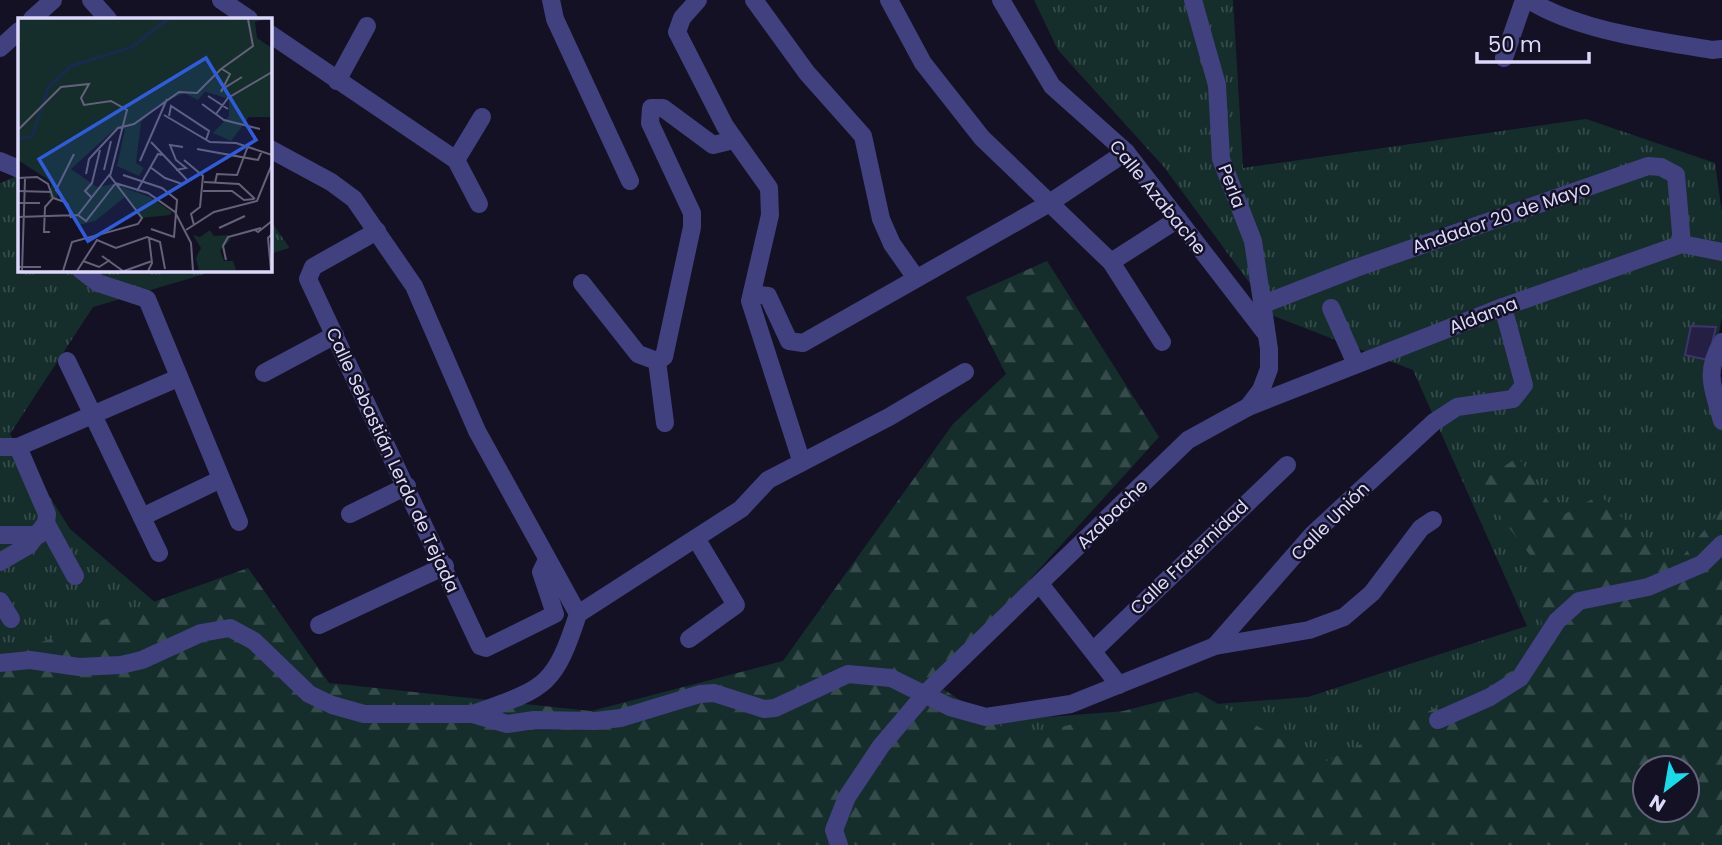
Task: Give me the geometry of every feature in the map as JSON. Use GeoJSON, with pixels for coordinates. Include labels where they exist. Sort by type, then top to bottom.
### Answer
{"type":"FeatureCollection","features":[{"type":"Feature","properties":{"kind":"street"},"geometry":{"type":"LineString","coordinates":[[33,18],[53,0]]}},
{"type":"Feature","properties":{"kind":"street"},"geometry":{"type":"LineString","coordinates":[[91,0],[106,18]]}},
{"type":"Feature","properties":{"kind":"street"},"geometry":{"type":"LineString","coordinates":[[221,0],[248,18]]}},
{"type":"Feature","properties":{"kind":"street"},"geometry":{"type":"LineString","coordinates":[[551,0],[555,19],[630,181]]}},
{"type":"Feature","properties":{"kind":"street"},"geometry":{"type":"LineString","coordinates":[[698,0],[682,18],[677,33],[734,140],[761,174],[772,200],[750,301],[801,460]]}},
{"type":"Feature","properties":{"kind":"street"},"geometry":{"type":"LineString","coordinates":[[754,0],[807,73],[863,136],[881,219],[892,244],[916,278]]}},
{"type":"Feature","properties":{"kind":"street"},"geometry":{"type":"LineString","coordinates":[[889,0],[923,63],[982,138],[1111,262],[1162,342]]}},
{"type":"Feature","properties":{"kind":"street","name":"Calle Azabache"},"geometry":{"type":"LineString","coordinates":[[1001,0],[1052,86],[1066,102],[1126,152],[1264,331]]}},
{"type":"Feature","properties":{"kind":"street","name":"Perla"},"geometry":{"type":"LineString","coordinates":[[1193,0],[1217,85],[1221,159],[1253,241],[1264,331]]}},
{"type":"Feature","properties":{"kind":"street"},"geometry":{"type":"LineString","coordinates":[[1504,58],[1527,0],[1544,9],[1633,37],[1712,51],[1722,49]]}},
{"type":"Feature","properties":{"kind":"street"},"geometry":{"type":"LineString","coordinates":[[337,81],[367,26]]}},
{"type":"Feature","properties":{"kind":"street"},"geometry":{"type":"LineString","coordinates":[[0,48],[18,32]]}},
{"type":"Feature","properties":{"kind":"street"},"geometry":{"type":"LineString","coordinates":[[271,35],[456,160],[479,204]]}},
{"type":"Feature","properties":{"kind":"street"},"geometry":{"type":"LineString","coordinates":[[665,423],[657,361],[668,349],[692,227],[692,213],[650,123],[652,108],[663,108],[713,145],[734,140]]}},
{"type":"Feature","properties":{"kind":"street"},"geometry":{"type":"LineString","coordinates":[[456,160],[482,117]]}},
{"type":"Feature","properties":{"kind":"street"},"geometry":{"type":"LineString","coordinates":[[271,150],[344,190],[377,231],[423,302],[477,430],[578,614]]}},
{"type":"Feature","properties":{"kind":"street"},"geometry":{"type":"LineString","coordinates":[[752,294],[768,296],[789,341],[798,344],[1048,204],[1126,152]]}},
{"type":"Feature","properties":{"kind":"street"},"geometry":{"type":"LineString","coordinates":[[0,161],[18,169]]}},
{"type":"Feature","properties":{"kind":"street","name":"Andador 20 de Mayo"},"geometry":{"type":"LineString","coordinates":[[1261,305],[1369,263],[1648,166],[1661,167],[1676,175],[1682,244]]}},
{"type":"Feature","properties":{"kind":"street"},"geometry":{"type":"LineString","coordinates":[[1111,262],[1178,219]]}},
{"type":"Feature","properties":{"kind":"street","name":"Calle Sebastián Lerdo de Tejada"},"geometry":{"type":"LineString","coordinates":[[377,231],[313,267],[308,279],[480,646],[486,648],[555,614],[541,572],[547,560]]}},
{"type":"Feature","properties":{"kind":"street"},"geometry":{"type":"LineString","coordinates":[[1682,244],[1722,252]]}},
{"type":"Feature","properties":{"kind":"street","name":"Aldama"},"geometry":{"type":"LineString","coordinates":[[1248,407],[1503,307],[1682,244]]}},
{"type":"Feature","properties":{"kind":"street"},"geometry":{"type":"LineString","coordinates":[[83,271],[98,284],[146,299],[239,522]]}},
{"type":"Feature","properties":{"kind":"street"},"geometry":{"type":"LineString","coordinates":[[582,283],[638,354],[657,361]]}},
{"type":"Feature","properties":{"kind":"street","name":"Calle Unión"},"geometry":{"type":"LineString","coordinates":[[1215,646],[1313,534],[1434,422],[1457,407],[1513,399],[1520,393],[1524,385],[1503,307]]}},
{"type":"Feature","properties":{"kind":"street"},"geometry":{"type":"LineString","coordinates":[[1331,308],[1356,365]]}},
{"type":"Feature","properties":{"kind":"street"},"geometry":{"type":"LineString","coordinates":[[1248,407],[1261,390],[1269,369],[1264,331]]}},
{"type":"Feature","properties":{"kind":"street"},"geometry":{"type":"LineString","coordinates":[[264,373],[335,335]]}},
{"type":"Feature","properties":{"kind":"street"},"geometry":{"type":"LineString","coordinates":[[1722,342],[1711,361],[1722,421]]}},
{"type":"Feature","properties":{"kind":"street"},"geometry":{"type":"LineString","coordinates":[[67,361],[159,553]]}},
{"type":"Feature","properties":{"kind":"street"},"geometry":{"type":"LineString","coordinates":[[473,714],[512,700],[549,679],[559,666],[578,614],[697,540],[741,509],[768,480],[801,460],[889,417],[965,372]]}},
{"type":"Feature","properties":{"kind":"street"},"geometry":{"type":"LineString","coordinates":[[0,562],[18,553],[43,529],[47,514],[9,447],[178,378]]}},
{"type":"Feature","properties":{"kind":"street","name":"Azabache"},"geometry":{"type":"LineString","coordinates":[[839,845],[834,830],[847,796],[881,746],[926,693],[1188,440],[1248,407]]}},
{"type":"Feature","properties":{"kind":"street","name":"Calle Fraternidad"},"geometry":{"type":"LineString","coordinates":[[1093,651],[1287,465]]}},
{"type":"Feature","properties":{"kind":"street"},"geometry":{"type":"LineString","coordinates":[[142,517],[221,479]]}},
{"type":"Feature","properties":{"kind":"street"},"geometry":{"type":"LineString","coordinates":[[350,514],[407,486]]}},
{"type":"Feature","properties":{"kind":"street"},"geometry":{"type":"LineString","coordinates":[[0,663],[30,660],[79,667],[121,665],[142,660],[201,633],[230,628],[254,641],[309,694],[332,705],[364,714],[473,714],[507,724],[534,720],[595,721],[621,718],[700,694],[713,693],[764,709],[775,708],[848,674],[891,678],[950,707],[986,717],[1071,704],[1215,646],[1308,630],[1344,617],[1372,593],[1421,528],[1433,520]]}},
{"type":"Feature","properties":{"kind":"street"},"geometry":{"type":"LineString","coordinates":[[0,535],[43,529]]}},
{"type":"Feature","properties":{"kind":"street"},"geometry":{"type":"LineString","coordinates":[[43,529],[75,576]]}},
{"type":"Feature","properties":{"kind":"street"},"geometry":{"type":"LineString","coordinates":[[689,639],[736,605],[697,540]]}},
{"type":"Feature","properties":{"kind":"street"},"geometry":{"type":"LineString","coordinates":[[1438,720],[1490,697],[1520,678],[1557,621],[1579,601],[1648,587],[1702,564],[1722,544]]}},
{"type":"Feature","properties":{"kind":"street"},"geometry":{"type":"LineString","coordinates":[[318,625],[444,566]]}},
{"type":"Feature","properties":{"kind":"street"},"geometry":{"type":"LineString","coordinates":[[1040,584],[1119,685]]}},
{"type":"Feature","properties":{"kind":"street"},"geometry":{"type":"LineString","coordinates":[[0,601],[11,619]]}},
{"type":"Feature","properties":{"kind":"green space"},"geometry":{"type":"Polygon","coordinates":[[[1034,0],[1233,0],[1243,168],[1586,119],[1715,163],[1722,213],[1722,317],[1709,384],[1722,413],[1722,845],[0,845],[0,183],[18,175],[18,271],[215,271],[93,307],[10,434],[70,529],[193,635],[337,715],[1021,719],[1308,697],[1527,626],[1413,370],[1274,316],[1164,167],[1058,50],[1034,0]]]}},
{"type":"Feature","properties":{"kind":"green space"},"geometry":{"type":"Polygon","coordinates":[[[271,221],[289,247],[271,254],[271,221]]]}},
{"type":"Feature","properties":{"kind":"green space"},"geometry":{"type":"Polygon","coordinates":[[[1047,261],[1159,437],[935,684],[1019,738],[1197,692],[1322,763],[1547,654],[1530,555],[1476,485],[1518,457],[1559,517],[1600,495],[1672,569],[1722,509],[1722,845],[0,845],[0,657],[248,568],[329,683],[591,711],[783,661],[953,424],[1006,374],[966,297],[1047,261]]]}},
{"type":"Feature","properties":{"kind":"building"},"geometry":{"type":"Polygon","coordinates":[[[1691,326],[1716,327],[1708,360],[1685,355],[1691,326]]]}}]}
